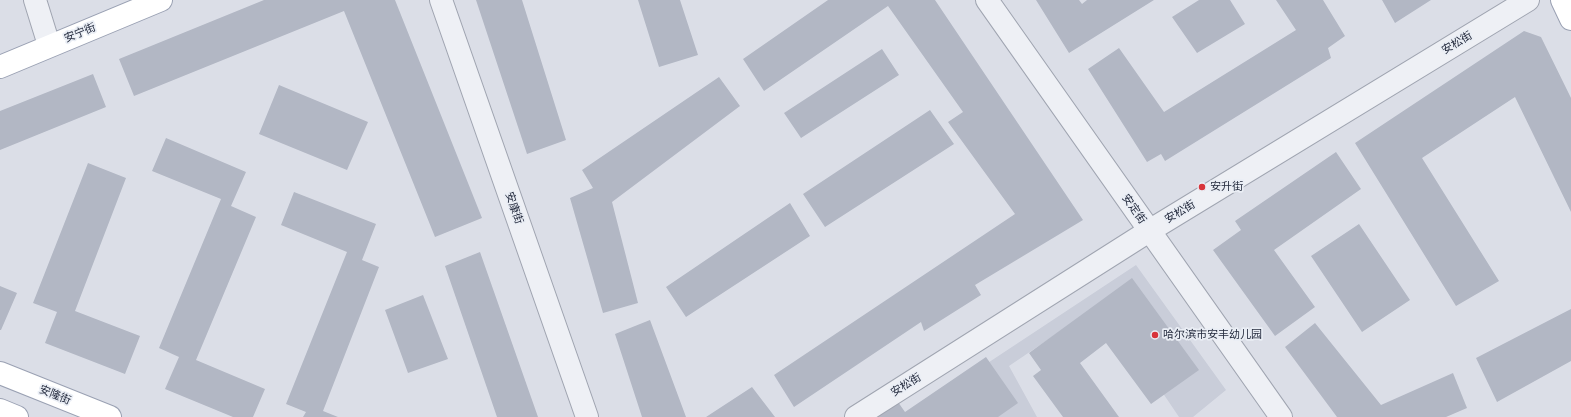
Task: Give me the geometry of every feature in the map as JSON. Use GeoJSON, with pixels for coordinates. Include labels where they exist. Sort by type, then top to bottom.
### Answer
{"type":"FeatureCollection","features":[{"type":"Feature","properties":{"kind":"main road","name":"安宁街"},"geometry":{"type":"LineString","coordinates":[[0,67],[161,0]]}},
{"type":"Feature","properties":{"kind":"main road"},"geometry":{"type":"LineString","coordinates":[[1562,0],[1571,19]]}},
{"type":"Feature","properties":{"kind":"main road","name":"安隆街"},"geometry":{"type":"LineString","coordinates":[[0,373],[110,417]]}},
{"type":"Feature","properties":{"kind":"main road"},"geometry":{"type":"LineString","coordinates":[[0,410],[17,417]]}},
{"type":"Feature","properties":{"kind":"street"},"geometry":{"type":"LineString","coordinates":[[35,0],[50,45]]}},
{"type":"Feature","properties":{"kind":"street","name":"安康街"},"geometry":{"type":"LineString","coordinates":[[441,0],[587,417]]}},
{"type":"Feature","properties":{"kind":"street","name":"安定街"},"geometry":{"type":"LineString","coordinates":[[987,0],[1281,417]]}},
{"type":"Feature","properties":{"kind":"street","name":"安松街"},"geometry":{"type":"LineString","coordinates":[[856,417],[1149,231],[1528,0]]}},
{"type":"Feature","properties":{"kind":"shaded area","name":"哈尔滨市安丰幼儿园"},"geometry":{"type":"Polygon","coordinates":[[[1136,265],[1226,390],[1193,417],[1179,417],[1102,303],[1009,366],[1037,417],[906,417],[1136,265]]]}},
{"type":"Feature","properties":{"kind":"building"},"geometry":{"type":"Polygon","coordinates":[[[264,0],[395,0],[482,218],[435,237],[344,11],[134,96],[119,59],[264,0]]]}},
{"type":"Feature","properties":{"kind":"building"},"geometry":{"type":"Polygon","coordinates":[[[476,0],[522,0],[566,140],[527,154],[476,0]]]}},
{"type":"Feature","properties":{"kind":"building"},"geometry":{"type":"Polygon","coordinates":[[[638,0],[680,0],[698,55],[659,67],[638,0]]]}},
{"type":"Feature","properties":{"kind":"building"},"geometry":{"type":"Polygon","coordinates":[[[828,0],[935,0],[1083,220],[975,285],[981,295],[924,331],[921,322],[794,407],[774,375],[1015,214],[948,122],[963,112],[888,6],[764,91],[743,59],[828,0]]]}},
{"type":"Feature","properties":{"kind":"building"},"geometry":{"type":"Polygon","coordinates":[[[1036,0],[1079,0],[1082,4],[1087,0],[1154,0],[1069,53],[1036,0]]]}},
{"type":"Feature","properties":{"kind":"building"},"geometry":{"type":"Polygon","coordinates":[[[1199,0],[1230,0],[1245,24],[1197,53],[1172,17],[1199,0]]]}},
{"type":"Feature","properties":{"kind":"building"},"geometry":{"type":"Polygon","coordinates":[[[1276,0],[1323,0],[1345,36],[1328,48],[1331,58],[1165,161],[1161,154],[1147,162],[1088,69],[1119,48],[1164,112],[1296,30],[1276,0]]]}},
{"type":"Feature","properties":{"kind":"building"},"geometry":{"type":"Polygon","coordinates":[[[1382,0],[1431,0],[1395,23],[1382,0]]]}},
{"type":"Feature","properties":{"kind":"building"},"geometry":{"type":"Polygon","coordinates":[[[1524,31],[1541,37],[1571,98],[1571,212],[1515,97],[1422,158],[1499,281],[1456,306],[1355,143],[1524,31]]]}},
{"type":"Feature","properties":{"kind":"building"},"geometry":{"type":"Polygon","coordinates":[[[882,49],[899,75],[801,138],[784,113],[882,49]]]}},
{"type":"Feature","properties":{"kind":"building"},"geometry":{"type":"Polygon","coordinates":[[[93,74],[106,107],[0,150],[0,111],[93,74]]]}},
{"type":"Feature","properties":{"kind":"building"},"geometry":{"type":"Polygon","coordinates":[[[719,77],[740,106],[612,202],[638,303],[603,313],[570,198],[593,188],[582,170],[719,77]]]}},
{"type":"Feature","properties":{"kind":"building"},"geometry":{"type":"Polygon","coordinates":[[[279,85],[368,122],[347,170],[259,134],[279,85]]]}},
{"type":"Feature","properties":{"kind":"building"},"geometry":{"type":"Polygon","coordinates":[[[930,110],[954,144],[825,227],[803,194],[930,110]]]}},
{"type":"Feature","properties":{"kind":"building"},"geometry":{"type":"Polygon","coordinates":[[[166,138],[246,172],[231,206],[256,217],[196,360],[265,389],[253,417],[233,417],[165,389],[179,357],[159,348],[221,199],[152,171],[166,138]]]}},
{"type":"Feature","properties":{"kind":"building"},"geometry":{"type":"Polygon","coordinates":[[[1336,152],[1361,189],[1274,250],[1315,307],[1275,336],[1213,250],[1241,230],[1235,221],[1336,152]]]}},
{"type":"Feature","properties":{"kind":"building"},"geometry":{"type":"Polygon","coordinates":[[[88,163],[126,178],[75,311],[140,336],[125,374],[45,343],[57,312],[33,303],[88,163]]]}},
{"type":"Feature","properties":{"kind":"building"},"geometry":{"type":"Polygon","coordinates":[[[294,192],[376,224],[362,260],[379,267],[323,411],[338,417],[303,417],[306,412],[286,404],[347,252],[281,225],[294,192]]]}},
{"type":"Feature","properties":{"kind":"building"},"geometry":{"type":"Polygon","coordinates":[[[790,203],[810,236],[686,317],[666,287],[790,203]]]}},
{"type":"Feature","properties":{"kind":"building"},"geometry":{"type":"Polygon","coordinates":[[[1359,224],[1410,300],[1362,332],[1311,256],[1359,224]]]}},
{"type":"Feature","properties":{"kind":"building"},"geometry":{"type":"Polygon","coordinates":[[[480,252],[538,417],[497,417],[445,266],[480,252]]]}},
{"type":"Feature","properties":{"kind":"building"},"geometry":{"type":"Polygon","coordinates":[[[1132,278],[1199,370],[1151,404],[1106,343],[1080,363],[1119,417],[1063,417],[1033,376],[1041,370],[1029,353],[1132,278]]]}},
{"type":"Feature","properties":{"kind":"building"},"geometry":{"type":"Polygon","coordinates":[[[0,286],[17,293],[1,330],[0,330],[0,286]]]}},
{"type":"Feature","properties":{"kind":"building"},"geometry":{"type":"Polygon","coordinates":[[[423,295],[448,359],[408,373],[385,310],[423,295]]]}},
{"type":"Feature","properties":{"kind":"building"},"geometry":{"type":"Polygon","coordinates":[[[1571,309],[1571,361],[1497,402],[1476,358],[1571,309]]]}},
{"type":"Feature","properties":{"kind":"building"},"geometry":{"type":"Polygon","coordinates":[[[650,320],[686,417],[642,417],[615,334],[650,320]]]}},
{"type":"Feature","properties":{"kind":"building"},"geometry":{"type":"Polygon","coordinates":[[[1315,323],[1381,405],[1453,373],[1467,408],[1446,417],[1337,417],[1285,347],[1315,323]]]}},
{"type":"Feature","properties":{"kind":"building"},"geometry":{"type":"Polygon","coordinates":[[[986,357],[1018,403],[998,417],[877,417],[898,402],[905,412],[986,357]]]}},
{"type":"Feature","properties":{"kind":"building"},"geometry":{"type":"Polygon","coordinates":[[[752,387],[775,417],[706,417],[752,387]]]}},
{"type":"Feature","properties":{"kind":"place","name":"安升街"},"geometry":{"type":"Point","coordinates":[1202,187]}},
{"type":"Feature","properties":{"kind":"place","name":"哈尔滨市安丰幼儿园"},"geometry":{"type":"Point","coordinates":[1155,335]}}]}
